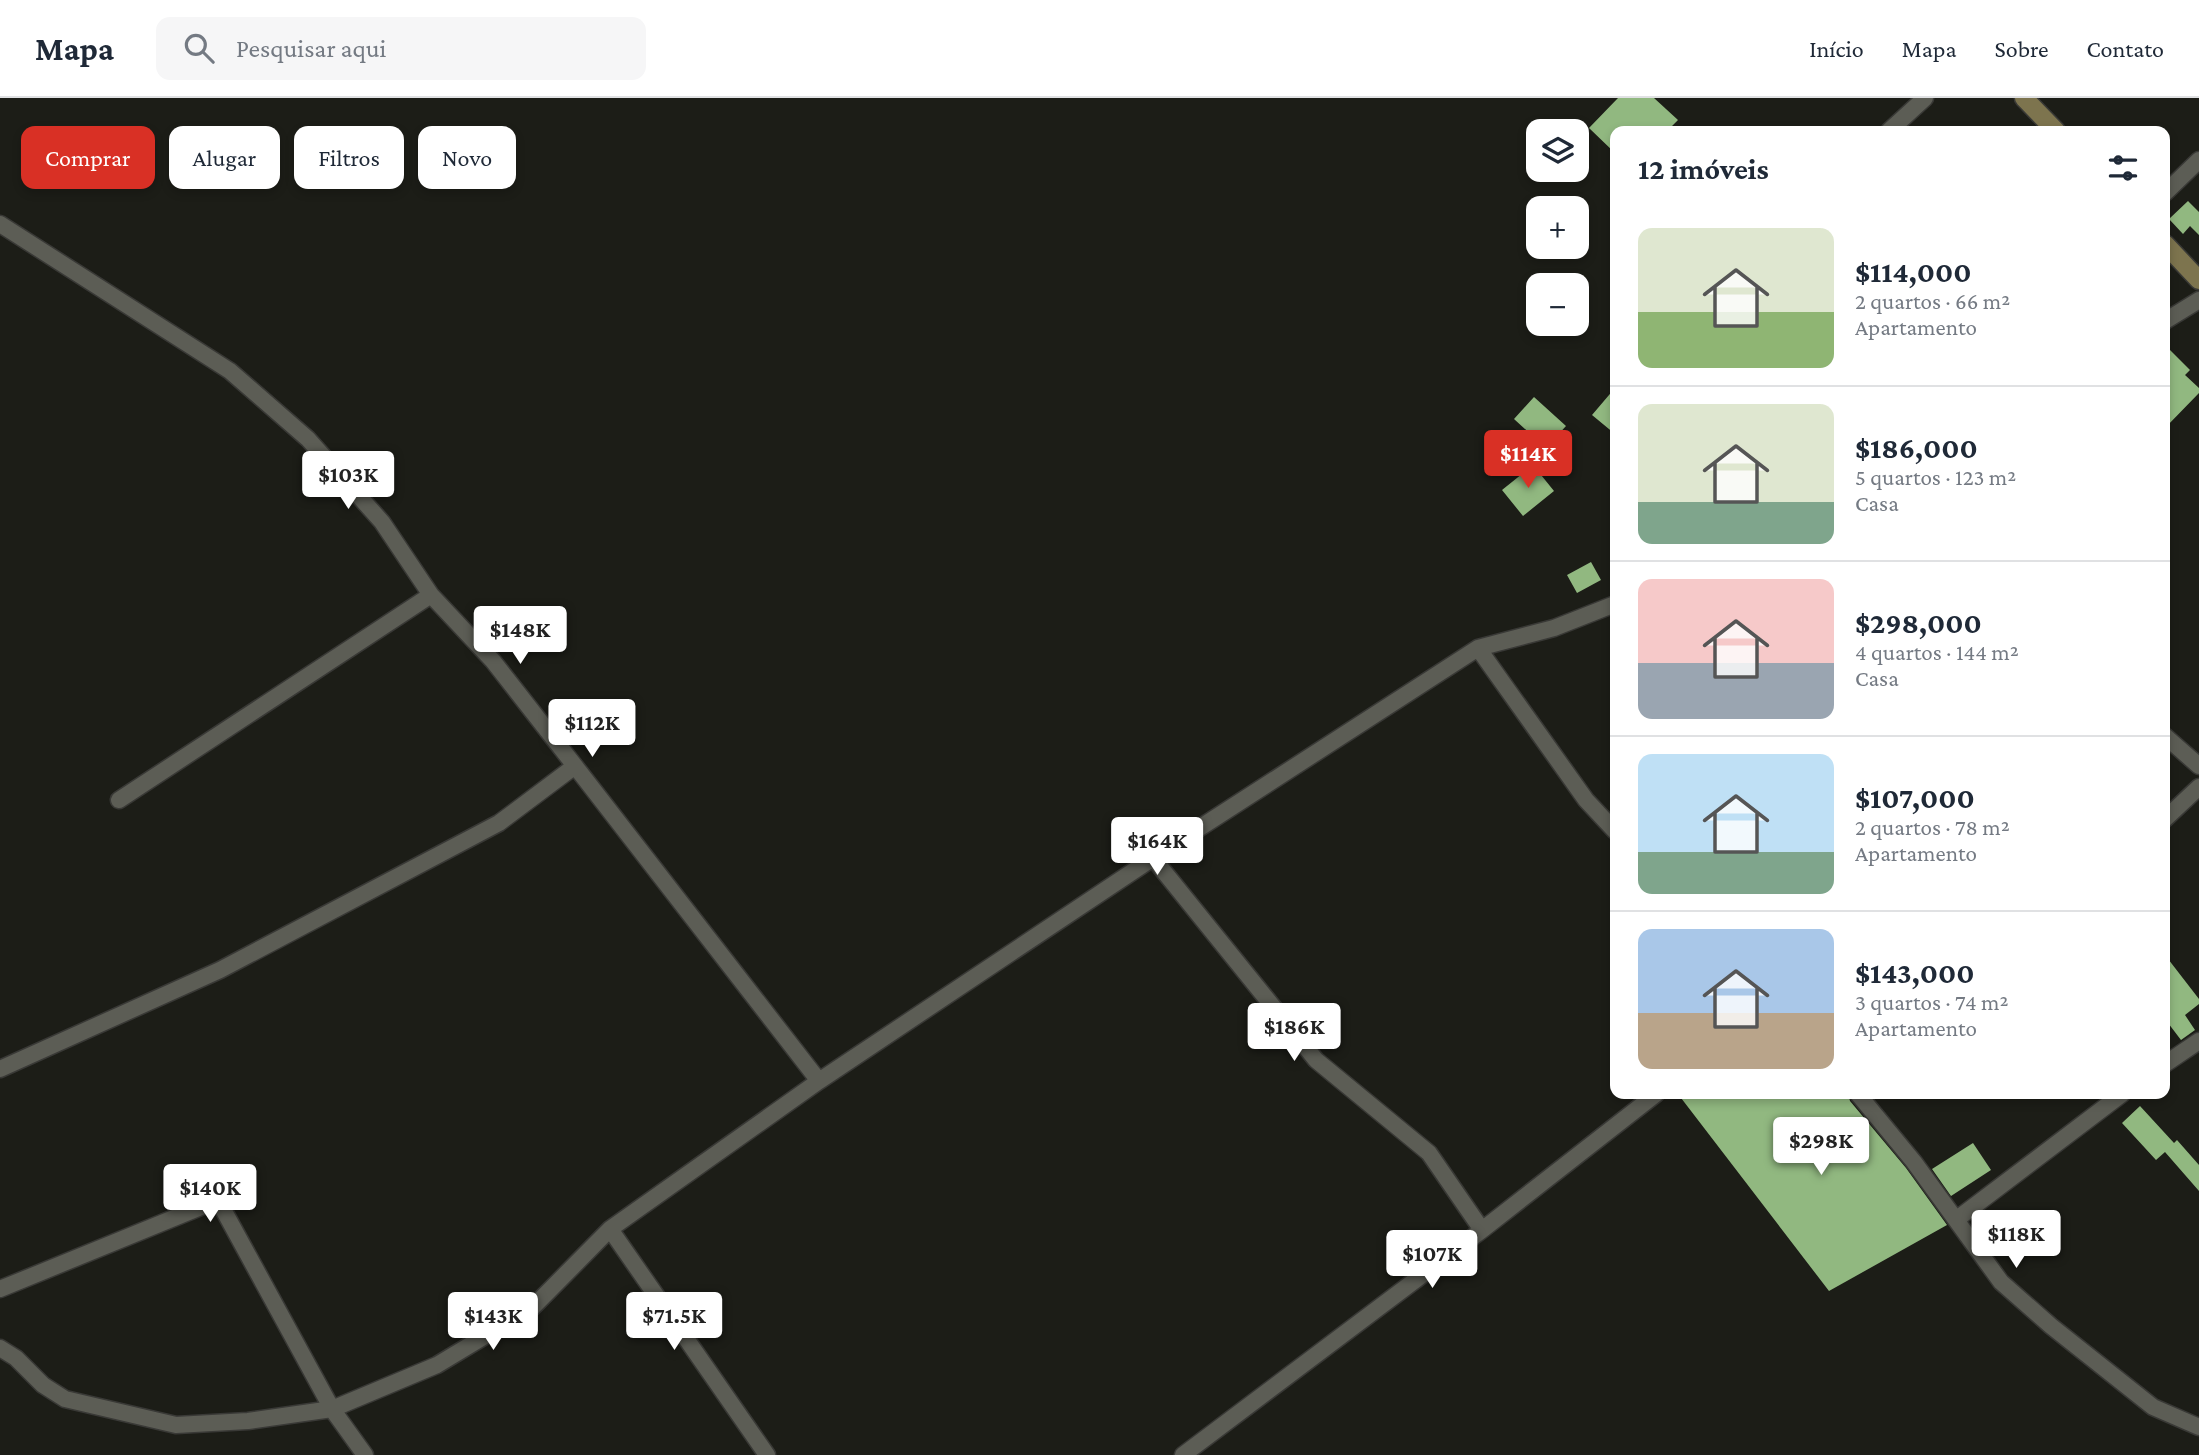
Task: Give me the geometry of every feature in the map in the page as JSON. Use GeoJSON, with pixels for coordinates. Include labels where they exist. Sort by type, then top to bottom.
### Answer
{"type":"FeatureCollection","features":[{"type":"Feature","properties":{"kind":"main road"},"geometry":{"type":"LineString","coordinates":[[2024,98],[2051,126]]}},
{"type":"Feature","properties":{"kind":"main road"},"geometry":{"type":"LineString","coordinates":[[2170,249],[2199,280]]}},
{"type":"Feature","properties":{"kind":"street"},"geometry":{"type":"LineString","coordinates":[[1894,126],[1925,98]]}},
{"type":"Feature","properties":{"kind":"street"},"geometry":{"type":"LineString","coordinates":[[2170,188],[2199,160]]}},
{"type":"Feature","properties":{"kind":"street"},"geometry":{"type":"LineString","coordinates":[[0,224],[240,379],[309,439],[382,523],[431,595],[494,661],[819,1081]]}},
{"type":"Feature","properties":{"kind":"street"},"geometry":{"type":"LineString","coordinates":[[2170,318],[2199,300]]}},
{"type":"Feature","properties":{"kind":"street"},"geometry":{"type":"LineString","coordinates":[[119,800],[431,595]]}},
{"type":"Feature","properties":{"kind":"street"},"geometry":{"type":"LineString","coordinates":[[0,1348],[16,1358],[43,1385],[65,1399],[176,1425],[248,1421],[331,1409],[437,1365],[533,1307],[610,1229],[819,1081],[1153,858],[1478,648],[1554,628],[1610,606]]}},
{"type":"Feature","properties":{"kind":"street"},"geometry":{"type":"LineString","coordinates":[[1478,648],[1586,800],[1610,826]]}},
{"type":"Feature","properties":{"kind":"street"},"geometry":{"type":"LineString","coordinates":[[2170,740],[2199,766]]}},
{"type":"Feature","properties":{"kind":"street"},"geometry":{"type":"LineString","coordinates":[[0,1069],[220,970],[499,823],[575,766]]}},
{"type":"Feature","properties":{"kind":"street"},"geometry":{"type":"LineString","coordinates":[[2170,814],[2199,788]]}},
{"type":"Feature","properties":{"kind":"street"},"geometry":{"type":"LineString","coordinates":[[1153,858],[1316,1060],[1429,1153],[1482,1230]]}},
{"type":"Feature","properties":{"kind":"street"},"geometry":{"type":"LineString","coordinates":[[2170,1061],[2199,1041]]}},
{"type":"Feature","properties":{"kind":"street"},"geometry":{"type":"LineString","coordinates":[[1183,1455],[1482,1230],[1650,1099]]}},
{"type":"Feature","properties":{"kind":"street"},"geometry":{"type":"LineString","coordinates":[[1865,1099],[1957,1219],[2001,1282],[2051,1326],[2154,1407],[2199,1427]]}},
{"type":"Feature","properties":{"kind":"street"},"geometry":{"type":"LineString","coordinates":[[1957,1219],[2115,1099]]}},
{"type":"Feature","properties":{"kind":"street"},"geometry":{"type":"LineString","coordinates":[[0,1289],[218,1200],[331,1409],[365,1455]]}},
{"type":"Feature","properties":{"kind":"street"},"geometry":{"type":"LineString","coordinates":[[610,1229],[767,1455]]}},
{"type":"Feature","properties":{"kind":"building"},"geometry":{"type":"Polygon","coordinates":[[[1618,98],[1654,98],[1678,120],[1672,126],[1610,126],[1610,148],[1589,128],[1618,98]]]}},
{"type":"Feature","properties":{"kind":"building"},"geometry":{"type":"Polygon","coordinates":[[[2188,201],[2199,212],[2199,235],[2190,226],[2183,234],[2170,218],[2188,201]]]}},
{"type":"Feature","properties":{"kind":"building"},"geometry":{"type":"Polygon","coordinates":[[[2170,350],[2190,370],[2185,375],[2199,388],[2199,393],[2170,423],[2170,350]]]}},
{"type":"Feature","properties":{"kind":"building"},"geometry":{"type":"Polygon","coordinates":[[[1610,394],[1610,430],[1592,415],[1610,394]]]}},
{"type":"Feature","properties":{"kind":"building"},"geometry":{"type":"Polygon","coordinates":[[[1534,397],[1566,426],[1546,448],[1514,419],[1534,397]]]}},
{"type":"Feature","properties":{"kind":"building"},"geometry":{"type":"Polygon","coordinates":[[[1533,465],[1554,491],[1523,516],[1502,490],[1533,465]]]}},
{"type":"Feature","properties":{"kind":"building"},"geometry":{"type":"Polygon","coordinates":[[[1591,562],[1601,580],[1577,593],[1567,575],[1591,562]]]}},
{"type":"Feature","properties":{"kind":"building"},"geometry":{"type":"Polygon","coordinates":[[[2170,961],[2199,999],[2199,1004],[2185,1015],[2195,1030],[2181,1040],[2170,1026],[2170,961]]]}},
{"type":"Feature","properties":{"kind":"building"},"geometry":{"type":"Polygon","coordinates":[[[1682,1099],[1849,1099],[1906,1168],[1947,1225],[1829,1291],[1682,1099]]]}},
{"type":"Feature","properties":{"kind":"building"},"geometry":{"type":"Polygon","coordinates":[[[2140,1106],[2174,1143],[2177,1140],[2199,1165],[2199,1191],[2165,1152],[2156,1160],[2122,1123],[2140,1106]]]}},
{"type":"Feature","properties":{"kind":"building"},"geometry":{"type":"Polygon","coordinates":[[[1973,1143],[1991,1170],[1951,1196],[1932,1169],[1973,1143]]]}}]}
